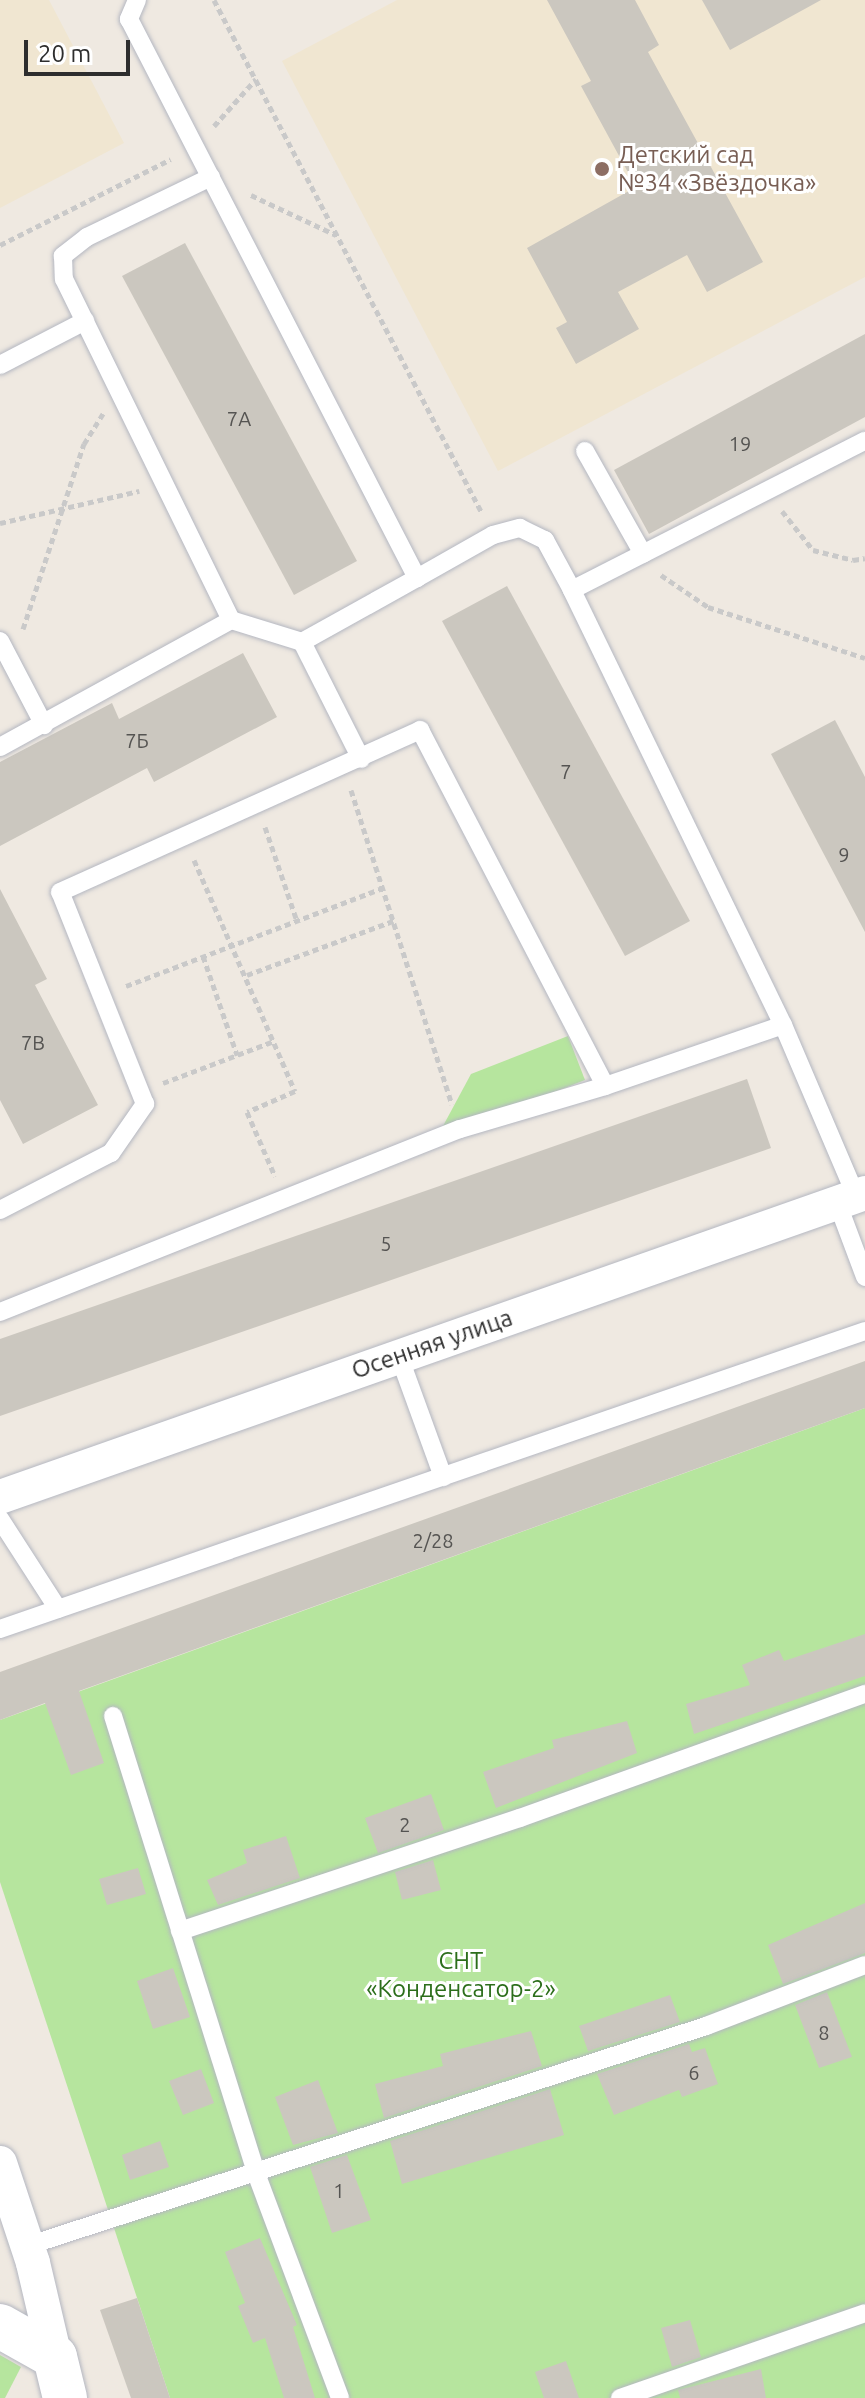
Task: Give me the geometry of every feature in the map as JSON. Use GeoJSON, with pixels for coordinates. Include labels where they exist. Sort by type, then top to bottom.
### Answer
{"type":"FeatureCollection","features":[{"type":"Feature","properties":{"kind":"street","name":"Осенняя улица"},"geometry":{"type":"LineString","coordinates":[[0,1501],[399,1356],[853,1197]]}},
{"type":"Feature","properties":{"kind":"street"},"geometry":{"type":"LineString","coordinates":[[0,2163],[27,2246],[60,2377]]}},
{"type":"Feature","properties":{"kind":"street"},"geometry":{"type":"LineString","coordinates":[[0,2326],[60,2377]]}},
{"type":"Feature","properties":{"kind":"lane"},"geometry":{"type":"LineString","coordinates":[[137,0],[129,19],[417,578]]}},
{"type":"Feature","properties":{"kind":"lane"},"geometry":{"type":"LineString","coordinates":[[211,177],[87,237],[63,256],[64,279],[231,620]]}},
{"type":"Feature","properties":{"kind":"lane"},"geometry":{"type":"LineString","coordinates":[[0,365],[85,321]]}},
{"type":"Feature","properties":{"kind":"lane"},"geometry":{"type":"LineString","coordinates":[[572,590],[865,441]]}},
{"type":"Feature","properties":{"kind":"lane"},"geometry":{"type":"LineString","coordinates":[[585,451],[643,554]]}},
{"type":"Feature","properties":{"kind":"lane"},"geometry":{"type":"LineString","coordinates":[[0,747],[231,620],[302,642],[493,535],[520,528],[545,540],[783,1025],[853,1197],[865,1277]]}},
{"type":"Feature","properties":{"kind":"lane"},"geometry":{"type":"LineString","coordinates":[[0,641],[44,725]]}},
{"type":"Feature","properties":{"kind":"lane"},"geometry":{"type":"LineString","coordinates":[[302,642],[352,762]]}},
{"type":"Feature","properties":{"kind":"lane"},"geometry":{"type":"LineString","coordinates":[[0,1210],[111,1153],[145,1104],[60,892],[420,730],[605,1086]]}},
{"type":"Feature","properties":{"kind":"lane"},"geometry":{"type":"LineString","coordinates":[[0,1312],[460,1129],[605,1086],[783,1025]]}},
{"type":"Feature","properties":{"kind":"lane"},"geometry":{"type":"LineString","coordinates":[[0,1629],[865,1331]]}},
{"type":"Feature","properties":{"kind":"lane"},"geometry":{"type":"LineString","coordinates":[[399,1356],[443,1477]]}},
{"type":"Feature","properties":{"kind":"lane"},"geometry":{"type":"LineString","coordinates":[[0,1501],[58,1609]]}},
{"type":"Feature","properties":{"kind":"lane"},"geometry":{"type":"LineString","coordinates":[[180,1931],[520,1818],[865,1694]]}},
{"type":"Feature","properties":{"kind":"lane"},"geometry":{"type":"LineString","coordinates":[[113,1716],[256,2173],[340,2398]]}},
{"type":"Feature","properties":{"kind":"lane"},"geometry":{"type":"LineString","coordinates":[[27,2246],[256,2173],[343,2140],[706,2026],[865,1965]]}},
{"type":"Feature","properties":{"kind":"lane"},"geometry":{"type":"LineString","coordinates":[[620,2398],[865,2313]]}},
{"type":"Feature","properties":{"kind":"path"},"geometry":{"type":"LineString","coordinates":[[214,0],[493,535]]}},
{"type":"Feature","properties":{"kind":"path"},"geometry":{"type":"LineString","coordinates":[[0,245],[195,147],[256,79]]}},
{"type":"Feature","properties":{"kind":"path"},"geometry":{"type":"LineString","coordinates":[[211,177],[337,235]]}},
{"type":"Feature","properties":{"kind":"path"},"geometry":{"type":"LineString","coordinates":[[12,664],[84,444],[118,389]]}},
{"type":"Feature","properties":{"kind":"path"},"geometry":{"type":"LineString","coordinates":[[0,523],[165,486]]}},
{"type":"Feature","properties":{"kind":"path"},"geometry":{"type":"LineString","coordinates":[[769,490],[813,550],[853,560],[865,558]]}},
{"type":"Feature","properties":{"kind":"path"},"geometry":{"type":"LineString","coordinates":[[643,554],[670,586],[708,607],[865,658]]}},
{"type":"Feature","properties":{"kind":"path"},"geometry":{"type":"LineString","coordinates":[[352,762],[383,888],[460,1129]]}},
{"type":"Feature","properties":{"kind":"path"},"geometry":{"type":"LineString","coordinates":[[257,805],[297,921]]}},
{"type":"Feature","properties":{"kind":"path"},"geometry":{"type":"LineString","coordinates":[[184,837],[247,975],[295,1091],[247,1112],[285,1199]]}},
{"type":"Feature","properties":{"kind":"path"},"geometry":{"type":"LineString","coordinates":[[102,995],[383,888]]}},
{"type":"Feature","properties":{"kind":"path"},"geometry":{"type":"LineString","coordinates":[[247,975],[393,921]]}},
{"type":"Feature","properties":{"kind":"path"},"geometry":{"type":"LineString","coordinates":[[203,956],[237,1055]]}},
{"type":"Feature","properties":{"kind":"path"},"geometry":{"type":"LineString","coordinates":[[140,1092],[274,1041]]}},
{"type":"Feature","properties":{"kind":"shaded area"},"geometry":{"type":"Polygon","coordinates":[[[0,0],[49,0],[124,143],[0,208],[0,0]]]}},
{"type":"Feature","properties":{"kind":"shaded area","name":"Детский сад №34 «Звёздочка»"},"geometry":{"type":"Polygon","coordinates":[[[397,0],[865,0],[865,277],[498,471],[282,61],[397,0]]]}},
{"type":"Feature","properties":{"kind":"green space"},"geometry":{"type":"Polygon","coordinates":[[[568,1036],[585,1080],[436,1139],[471,1074],[568,1036]]]}},
{"type":"Feature","properties":{"kind":"green space","name":"СНТ «Конденсатор-2»"},"geometry":{"type":"Polygon","coordinates":[[[865,1408],[865,2398],[170,2398],[0,1882],[0,1720],[865,1408]]]}},
{"type":"Feature","properties":{"kind":"green space"},"geometry":{"type":"Polygon","coordinates":[[[0,2355],[21,2367],[5,2398],[0,2398],[0,2355]]]}},
{"type":"Feature","properties":{"kind":"building"},"geometry":{"type":"Polygon","coordinates":[[[547,0],[635,0],[659,45],[648,52],[763,262],[707,292],[687,255],[618,292],[639,329],[576,364],[556,328],[567,322],[527,248],[636,187],[581,86],[591,81],[547,0]]]}},
{"type":"Feature","properties":{"kind":"building"},"geometry":{"type":"Polygon","coordinates":[[[702,0],[821,0],[730,50],[702,0]]]}},
{"type":"Feature","properties":{"kind":"building"},"geometry":{"type":"Polygon","coordinates":[[[185,243],[357,561],[294,595],[122,276],[185,243]]]}},
{"type":"Feature","properties":{"kind":"building"},"geometry":{"type":"Polygon","coordinates":[[[865,334],[865,417],[649,534],[614,470],[865,334]]]}},
{"type":"Feature","properties":{"kind":"building"},"geometry":{"type":"Polygon","coordinates":[[[507,586],[690,921],[625,956],[442,621],[507,586]]]}},
{"type":"Feature","properties":{"kind":"building"},"geometry":{"type":"Polygon","coordinates":[[[243,653],[277,717],[154,782],[147,768],[0,846],[0,762],[112,703],[119,719],[243,653]]]}},
{"type":"Feature","properties":{"kind":"building"},"geometry":{"type":"Polygon","coordinates":[[[835,720],[865,777],[865,932],[771,754],[835,720]]]}},
{"type":"Feature","properties":{"kind":"building"},"geometry":{"type":"Polygon","coordinates":[[[0,889],[47,979],[35,985],[98,1105],[23,1144],[0,1100],[0,889]]]}},
{"type":"Feature","properties":{"kind":"building"},"geometry":{"type":"Polygon","coordinates":[[[747,1079],[771,1148],[0,1416],[0,1339],[747,1079]]]}},
{"type":"Feature","properties":{"kind":"building"},"geometry":{"type":"Polygon","coordinates":[[[865,1361],[865,1408],[79,1691],[104,1763],[71,1775],[45,1703],[0,1720],[0,1672],[865,1361]]]}},
{"type":"Feature","properties":{"kind":"building"},"geometry":{"type":"Polygon","coordinates":[[[865,1634],[865,1676],[694,1734],[686,1704],[750,1685],[742,1665],[779,1650],[784,1661],[865,1634]]]}},
{"type":"Feature","properties":{"kind":"building"},"geometry":{"type":"Polygon","coordinates":[[[627,1721],[637,1753],[496,1808],[483,1772],[554,1748],[552,1740],[627,1721]]]}},
{"type":"Feature","properties":{"kind":"building"},"geometry":{"type":"Polygon","coordinates":[[[431,1794],[444,1830],[378,1853],[365,1818],[431,1794]]]}},
{"type":"Feature","properties":{"kind":"building"},"geometry":{"type":"Polygon","coordinates":[[[286,1836],[300,1878],[218,1905],[207,1880],[247,1863],[243,1850],[286,1836]]]}},
{"type":"Feature","properties":{"kind":"building"},"geometry":{"type":"Polygon","coordinates":[[[433,1860],[441,1890],[402,1900],[395,1872],[433,1860]]]}},
{"type":"Feature","properties":{"kind":"building"},"geometry":{"type":"Polygon","coordinates":[[[138,1868],[146,1894],[107,1905],[99,1879],[138,1868]]]}},
{"type":"Feature","properties":{"kind":"building"},"geometry":{"type":"Polygon","coordinates":[[[865,1903],[865,1953],[783,1984],[768,1945],[865,1903]]]}},
{"type":"Feature","properties":{"kind":"building"},"geometry":{"type":"Polygon","coordinates":[[[173,1968],[190,2017],[153,2029],[137,1981],[173,1968]]]}},
{"type":"Feature","properties":{"kind":"building"},"geometry":{"type":"Polygon","coordinates":[[[827,1992],[852,2057],[819,2068],[795,2005],[827,1992]]]}},
{"type":"Feature","properties":{"kind":"building"},"geometry":{"type":"Polygon","coordinates":[[[670,1995],[680,2022],[588,2051],[579,2026],[670,1995]]]}},
{"type":"Feature","properties":{"kind":"building"},"geometry":{"type":"Polygon","coordinates":[[[531,2031],[542,2066],[384,2118],[375,2084],[443,2066],[440,2054],[531,2031]]]}},
{"type":"Feature","properties":{"kind":"building"},"geometry":{"type":"Polygon","coordinates":[[[689,2044],[692,2052],[705,2048],[718,2084],[682,2097],[679,2090],[614,2115],[597,2074],[689,2044]]]}},
{"type":"Feature","properties":{"kind":"building"},"geometry":{"type":"Polygon","coordinates":[[[201,2069],[214,2103],[183,2115],[169,2081],[201,2069]]]}},
{"type":"Feature","properties":{"kind":"building"},"geometry":{"type":"Polygon","coordinates":[[[318,2080],[338,2133],[293,2145],[275,2097],[318,2080]]]}},
{"type":"Feature","properties":{"kind":"building"},"geometry":{"type":"Polygon","coordinates":[[[550,2089],[564,2135],[402,2184],[390,2141],[550,2089]]]}},
{"type":"Feature","properties":{"kind":"building"},"geometry":{"type":"Polygon","coordinates":[[[160,2141],[169,2167],[130,2180],[122,2155],[160,2141]]]}},
{"type":"Feature","properties":{"kind":"building"},"geometry":{"type":"Polygon","coordinates":[[[347,2155],[371,2220],[332,2233],[310,2167],[347,2155]]]}},
{"type":"Feature","properties":{"kind":"building"},"geometry":{"type":"Polygon","coordinates":[[[260,2238],[297,2325],[293,2327],[315,2398],[284,2398],[265,2338],[253,2343],[238,2306],[245,2303],[225,2252],[260,2238]]]}},
{"type":"Feature","properties":{"kind":"building"},"geometry":{"type":"Polygon","coordinates":[[[137,2298],[170,2398],[131,2398],[100,2310],[137,2298]]]}},
{"type":"Feature","properties":{"kind":"building"},"geometry":{"type":"Polygon","coordinates":[[[690,2320],[701,2357],[672,2367],[661,2328],[690,2320]]]}},
{"type":"Feature","properties":{"kind":"building"},"geometry":{"type":"Polygon","coordinates":[[[566,2361],[579,2398],[544,2398],[535,2372],[566,2361]]]}},
{"type":"Feature","properties":{"kind":"building"},"geometry":{"type":"Polygon","coordinates":[[[761,2369],[766,2398],[680,2398],[678,2390],[761,2369]]]}},
{"type":"Feature","properties":{"kind":"place","name":"Детский сад №34 «Звёздочка»"},"geometry":{"type":"Point","coordinates":[602,169]}}]}
